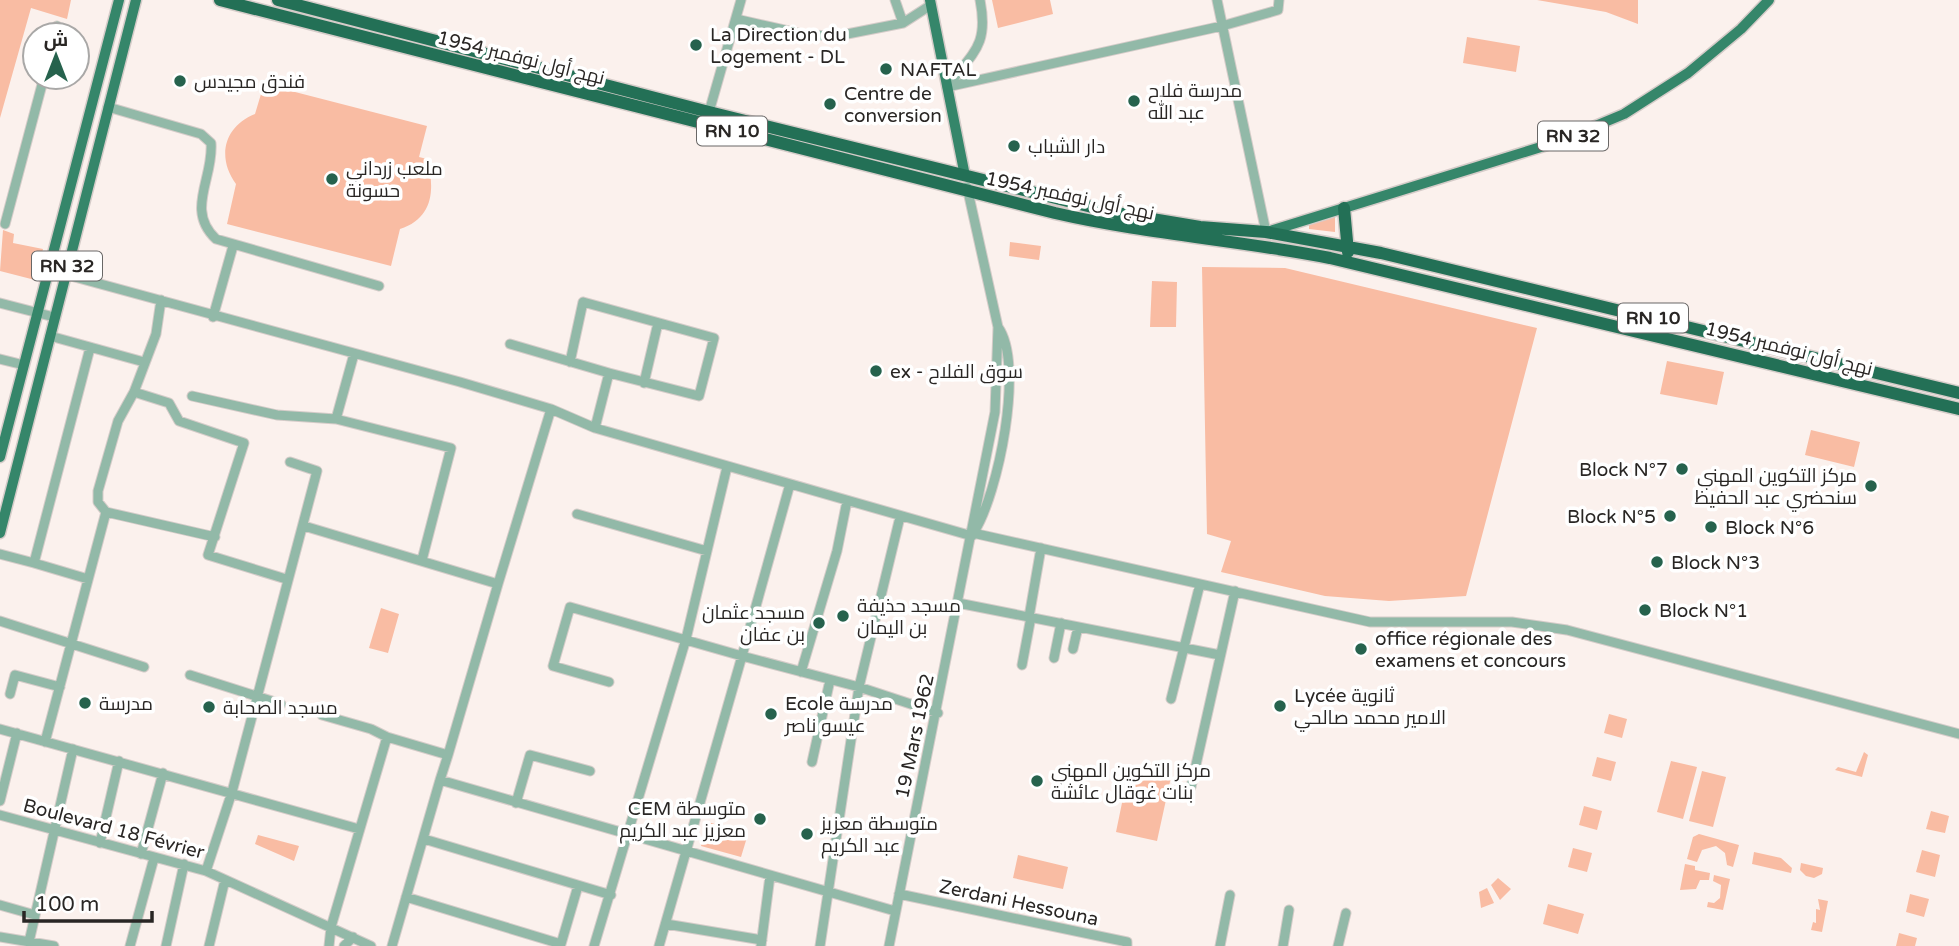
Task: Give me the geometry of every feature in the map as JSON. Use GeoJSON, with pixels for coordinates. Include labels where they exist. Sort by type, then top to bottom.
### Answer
{"type":"FeatureCollection","features":[{"type":"Feature","properties":{"kind":"highway","name":"نهج أول نوفمبر 1954"},"geometry":{"type":"LineString","coordinates":[[220,0],[589,87],[804,142],[896,158],[1116,213],[1200,227],[1266,232],[1366,250],[1959,393]]}},
{"type":"Feature","properties":{"kind":"highway","name":"نهج أول نوفمبر 1954"},"geometry":{"type":"LineString","coordinates":[[278,0],[589,87],[709,112],[894,172],[968,192],[1122,229],[1247,244],[1355,264],[1959,409]]}},
{"type":"Feature","properties":{"kind":"highway"},"geometry":{"type":"LineString","coordinates":[[894,172],[896,158]]}},
{"type":"Feature","properties":{"kind":"highway"},"geometry":{"type":"LineString","coordinates":[[1344,214],[1347,247],[1355,264]]}},
{"type":"Feature","properties":{"kind":"highway"},"geometry":{"type":"LineString","coordinates":[[1344,214],[1366,250]]}},
{"type":"Feature","properties":{"kind":"main road","name":"RN 32"},"geometry":{"type":"LineString","coordinates":[[0,457],[119,0]]}},
{"type":"Feature","properties":{"kind":"main road","name":"RN 32"},"geometry":{"type":"LineString","coordinates":[[0,533],[136,0]]}},
{"type":"Feature","properties":{"kind":"main road","name":"RN 32"},"geometry":{"type":"LineString","coordinates":[[1247,244],[1266,232],[1344,214],[1557,142],[1624,114],[1688,73],[1741,29],[1769,0]]}},
{"type":"Feature","properties":{"kind":"main road"},"geometry":{"type":"LineString","coordinates":[[930,2],[965,176]]}},
{"type":"Feature","properties":{"kind":"main road"},"geometry":{"type":"LineString","coordinates":[[92,102],[108,107]]}},
{"type":"Feature","properties":{"kind":"street"},"geometry":{"type":"LineString","coordinates":[[709,112],[741,0]]}},
{"type":"Feature","properties":{"kind":"street"},"geometry":{"type":"LineString","coordinates":[[895,0],[903,23]]}},
{"type":"Feature","properties":{"kind":"street"},"geometry":{"type":"LineString","coordinates":[[947,87],[983,39],[984,22],[980,0]]}},
{"type":"Feature","properties":{"kind":"street"},"geometry":{"type":"LineString","coordinates":[[1217,0],[1266,232]]}},
{"type":"Feature","properties":{"kind":"street"},"geometry":{"type":"LineString","coordinates":[[947,87],[1222,26],[1278,10],[1279,0]]}},
{"type":"Feature","properties":{"kind":"street"},"geometry":{"type":"LineString","coordinates":[[736,19],[824,37],[903,23],[930,2]]}},
{"type":"Feature","properties":{"kind":"street"},"geometry":{"type":"LineString","coordinates":[[5,224],[40,91]]}},
{"type":"Feature","properties":{"kind":"street"},"geometry":{"type":"LineString","coordinates":[[108,107],[201,134],[211,143],[199,209],[208,232],[216,239],[379,286]]}},
{"type":"Feature","properties":{"kind":"street","name":"19 Mars 1962"},"geometry":{"type":"LineString","coordinates":[[889,946],[938,713],[997,398],[998,327],[965,176]]}},
{"type":"Feature","properties":{"kind":"street"},"geometry":{"type":"LineString","coordinates":[[213,317],[233,246]]}},
{"type":"Feature","properties":{"kind":"street"},"geometry":{"type":"LineString","coordinates":[[49,270],[551,409],[595,428],[900,517],[973,535],[1382,624],[1500,621],[1567,630],[1959,734]]}},
{"type":"Feature","properties":{"kind":"street"},"geometry":{"type":"LineString","coordinates":[[161,300],[156,334],[134,392],[118,421],[98,491],[98,502],[106,512],[215,537]]}},
{"type":"Feature","properties":{"kind":"street"},"geometry":{"type":"LineString","coordinates":[[510,344],[570,362],[644,383],[699,396],[714,338],[583,302],[570,362]]}},
{"type":"Feature","properties":{"kind":"street"},"geometry":{"type":"LineString","coordinates":[[0,303],[54,317]]}},
{"type":"Feature","properties":{"kind":"street"},"geometry":{"type":"LineString","coordinates":[[644,383],[658,323]]}},
{"type":"Feature","properties":{"kind":"street"},"geometry":{"type":"LineString","coordinates":[[50,336],[144,362]]}},
{"type":"Feature","properties":{"kind":"street"},"geometry":{"type":"LineString","coordinates":[[34,563],[90,348]]}},
{"type":"Feature","properties":{"kind":"street"},"geometry":{"type":"LineString","coordinates":[[336,419],[354,354]]}},
{"type":"Feature","properties":{"kind":"street"},"geometry":{"type":"LineString","coordinates":[[0,359],[24,365]]}},
{"type":"Feature","properties":{"kind":"street"},"geometry":{"type":"LineString","coordinates":[[595,428],[609,373]]}},
{"type":"Feature","properties":{"kind":"street"},"geometry":{"type":"LineString","coordinates":[[134,392],[169,403],[179,421],[244,443],[208,555],[286,579]]}},
{"type":"Feature","properties":{"kind":"street"},"geometry":{"type":"LineString","coordinates":[[192,396],[277,415],[336,419],[451,448],[422,561]]}},
{"type":"Feature","properties":{"kind":"street"},"geometry":{"type":"LineString","coordinates":[[392,946],[551,409]]}},
{"type":"Feature","properties":{"kind":"street"},"geometry":{"type":"LineString","coordinates":[[206,871],[232,792],[286,579],[304,526],[317,471],[290,462]]}},
{"type":"Feature","properties":{"kind":"street"},"geometry":{"type":"LineString","coordinates":[[594,946],[629,837],[686,639],[727,467]]}},
{"type":"Feature","properties":{"kind":"street"},"geometry":{"type":"LineString","coordinates":[[659,946],[790,484]]}},
{"type":"Feature","properties":{"kind":"street"},"geometry":{"type":"LineString","coordinates":[[801,672],[837,551],[847,501]]}},
{"type":"Feature","properties":{"kind":"street"},"geometry":{"type":"LineString","coordinates":[[45,742],[106,512]]}},
{"type":"Feature","properties":{"kind":"street"},"geometry":{"type":"LineString","coordinates":[[577,514],[707,551]]}},
{"type":"Feature","properties":{"kind":"street"},"geometry":{"type":"LineString","coordinates":[[820,946],[859,687],[900,517]]}},
{"type":"Feature","properties":{"kind":"street"},"geometry":{"type":"LineString","coordinates":[[304,526],[498,584]]}},
{"type":"Feature","properties":{"kind":"street"},"geometry":{"type":"LineString","coordinates":[[1022,665],[1041,548]]}},
{"type":"Feature","properties":{"kind":"street"},"geometry":{"type":"LineString","coordinates":[[0,554],[88,579]]}},
{"type":"Feature","properties":{"kind":"street"},"geometry":{"type":"LineString","coordinates":[[1171,699],[1200,584]]}},
{"type":"Feature","properties":{"kind":"street"},"geometry":{"type":"LineString","coordinates":[[1191,788],[1234,591]]}},
{"type":"Feature","properties":{"kind":"street"},"geometry":{"type":"LineString","coordinates":[[958,603],[1220,654]]}},
{"type":"Feature","properties":{"kind":"street"},"geometry":{"type":"LineString","coordinates":[[609,682],[553,666],[570,607],[859,687],[938,713]]}},
{"type":"Feature","properties":{"kind":"street"},"geometry":{"type":"LineString","coordinates":[[0,621],[144,667]]}},
{"type":"Feature","properties":{"kind":"street"},"geometry":{"type":"LineString","coordinates":[[1054,658],[1061,623]]}},
{"type":"Feature","properties":{"kind":"street"},"geometry":{"type":"LineString","coordinates":[[1073,649],[1077,626]]}},
{"type":"Feature","properties":{"kind":"street"},"geometry":{"type":"LineString","coordinates":[[10,694],[15,675],[60,687]]}},
{"type":"Feature","properties":{"kind":"street"},"geometry":{"type":"LineString","coordinates":[[190,675],[281,704]]}},
{"type":"Feature","properties":{"kind":"street"},"geometry":{"type":"LineString","coordinates":[[812,762],[830,680]]}},
{"type":"Feature","properties":{"kind":"street"},"geometry":{"type":"LineString","coordinates":[[322,715],[448,755]]}},
{"type":"Feature","properties":{"kind":"street"},"geometry":{"type":"LineString","coordinates":[[0,729],[359,829]]}},
{"type":"Feature","properties":{"kind":"street"},"geometry":{"type":"LineString","coordinates":[[0,802],[17,733]]}},
{"type":"Feature","properties":{"kind":"street"},"geometry":{"type":"LineString","coordinates":[[329,946],[331,927],[387,737]]}},
{"type":"Feature","properties":{"kind":"street"},"geometry":{"type":"LineString","coordinates":[[29,942],[73,749]]}},
{"type":"Feature","properties":{"kind":"street"},"geometry":{"type":"LineString","coordinates":[[516,803],[530,755],[590,771]]}},
{"type":"Feature","properties":{"kind":"street"},"geometry":{"type":"LineString","coordinates":[[100,843],[119,761]]}},
{"type":"Feature","properties":{"kind":"street"},"geometry":{"type":"LineString","coordinates":[[141,854],[163,773]]}},
{"type":"Feature","properties":{"kind":"street"},"geometry":{"type":"LineString","coordinates":[[440,780],[684,853],[895,911]]}},
{"type":"Feature","properties":{"kind":"street","name":"Boulevard 18 Février"},"geometry":{"type":"LineString","coordinates":[[0,815],[206,871],[371,946]]}},
{"type":"Feature","properties":{"kind":"street"},"geometry":{"type":"LineString","coordinates":[[424,839],[611,895]]}},
{"type":"Feature","properties":{"kind":"street"},"geometry":{"type":"LineString","coordinates":[[131,946],[154,858]]}},
{"type":"Feature","properties":{"kind":"street"},"geometry":{"type":"LineString","coordinates":[[166,946],[184,864]]}},
{"type":"Feature","properties":{"kind":"street"},"geometry":{"type":"LineString","coordinates":[[666,924],[762,943],[770,876]]}},
{"type":"Feature","properties":{"kind":"street"},"geometry":{"type":"LineString","coordinates":[[209,946],[225,880]]}},
{"type":"Feature","properties":{"kind":"street"},"geometry":{"type":"LineString","coordinates":[[406,897],[561,944],[578,886]]}},
{"type":"Feature","properties":{"kind":"street","name":"Zerdani Hessouna"},"geometry":{"type":"LineString","coordinates":[[899,894],[1127,942],[1127,946]]}},
{"type":"Feature","properties":{"kind":"street"},"geometry":{"type":"LineString","coordinates":[[1220,946],[1230,895]]}},
{"type":"Feature","properties":{"kind":"street"},"geometry":{"type":"LineString","coordinates":[[0,905],[35,915]]}},
{"type":"Feature","properties":{"kind":"street"},"geometry":{"type":"LineString","coordinates":[[1283,946],[1289,910]]}},
{"type":"Feature","properties":{"kind":"street"},"geometry":{"type":"LineString","coordinates":[[1338,946],[1346,913]]}},
{"type":"Feature","properties":{"kind":"street"},"geometry":{"type":"LineString","coordinates":[[1081,946],[1083,934]]}},
{"type":"Feature","properties":{"kind":"street"},"geometry":{"type":"LineString","coordinates":[[0,937],[54,946]]}},
{"type":"Feature","properties":{"kind":"street"},"geometry":{"type":"LineString","coordinates":[[344,946],[353,937]]}},
{"type":"Feature","properties":{"kind":"shaded area"},"geometry":{"type":"Polygon","coordinates":[[[0,0],[71,0],[67,19],[31,8],[27,21],[21,21],[21,43],[0,118],[0,0]]]}},
{"type":"Feature","properties":{"kind":"shaded area"},"geometry":{"type":"Polygon","coordinates":[[[992,0],[1050,0],[1053,14],[998,28],[992,0]]]}},
{"type":"Feature","properties":{"kind":"shaded area"},"geometry":{"type":"Polygon","coordinates":[[[1537,0],[1638,0],[1638,24],[1606,12],[1537,0]]]}},
{"type":"Feature","properties":{"kind":"shaded area"},"geometry":{"type":"Polygon","coordinates":[[[1467,37],[1520,46],[1516,72],[1463,63],[1467,37]]]}},
{"type":"Feature","properties":{"kind":"shaded area","name":"ملعب زرداني حسونة"},"geometry":{"type":"Polygon","coordinates":[[[264,84],[427,126],[419,157],[427,159],[430,170],[429,201],[420,218],[400,229],[391,266],[227,224],[236,184],[226,164],[226,144],[236,127],[255,114],[264,84]]]}},
{"type":"Feature","properties":{"kind":"shaded area"},"geometry":{"type":"Polygon","coordinates":[[[1335,214],[1335,232],[1309,229],[1309,223],[1335,214]]]}},
{"type":"Feature","properties":{"kind":"shaded area"},"geometry":{"type":"Polygon","coordinates":[[[3,230],[14,234],[13,243],[43,249],[35,280],[0,271],[3,230]]]}},
{"type":"Feature","properties":{"kind":"shaded area"},"geometry":{"type":"Polygon","coordinates":[[[1010,242],[1041,246],[1039,260],[1009,256],[1010,242]]]}},
{"type":"Feature","properties":{"kind":"shaded area"},"geometry":{"type":"Polygon","coordinates":[[[1202,267],[1285,268],[1537,328],[1466,596],[1389,601],[1325,596],[1221,572],[1231,541],[1207,534],[1202,267]]]}},
{"type":"Feature","properties":{"kind":"shaded area"},"geometry":{"type":"Polygon","coordinates":[[[1152,281],[1177,282],[1176,327],[1150,327],[1152,281]]]}},
{"type":"Feature","properties":{"kind":"shaded area"},"geometry":{"type":"Polygon","coordinates":[[[1667,361],[1724,372],[1717,405],[1660,394],[1667,361]]]}},
{"type":"Feature","properties":{"kind":"shaded area"},"geometry":{"type":"Polygon","coordinates":[[[1811,430],[1860,442],[1854,467],[1805,455],[1811,430]]]}},
{"type":"Feature","properties":{"kind":"shaded area"},"geometry":{"type":"Polygon","coordinates":[[[381,608],[399,614],[388,653],[369,648],[381,608]]]}},
{"type":"Feature","properties":{"kind":"shaded area"},"geometry":{"type":"Polygon","coordinates":[[[1609,714],[1627,719],[1622,738],[1604,733],[1609,714]]]}},
{"type":"Feature","properties":{"kind":"shaded area"},"geometry":{"type":"Polygon","coordinates":[[[1864,752],[1868,755],[1862,777],[1835,770],[1838,767],[1856,772],[1864,752]]]}},
{"type":"Feature","properties":{"kind":"shaded area"},"geometry":{"type":"Polygon","coordinates":[[[1597,757],[1616,762],[1611,781],[1592,776],[1597,757]]]}},
{"type":"Feature","properties":{"kind":"shaded area"},"geometry":{"type":"Polygon","coordinates":[[[1671,761],[1697,767],[1683,819],[1657,812],[1671,761]]]}},
{"type":"Feature","properties":{"kind":"shaded area"},"geometry":{"type":"Polygon","coordinates":[[[1129,769],[1171,777],[1157,841],[1116,832],[1129,769]]]}},
{"type":"Feature","properties":{"kind":"shaded area"},"geometry":{"type":"Polygon","coordinates":[[[1702,771],[1726,777],[1713,827],[1689,821],[1702,771]]]}},
{"type":"Feature","properties":{"kind":"shaded area"},"geometry":{"type":"Polygon","coordinates":[[[1584,806],[1602,811],[1597,830],[1579,825],[1584,806]]]}},
{"type":"Feature","properties":{"kind":"shaded area"},"geometry":{"type":"Polygon","coordinates":[[[1931,811],[1949,816],[1945,833],[1926,829],[1931,811]]]}},
{"type":"Feature","properties":{"kind":"shaded area"},"geometry":{"type":"Polygon","coordinates":[[[708,822],[748,834],[741,857],[701,846],[708,822]]]}},
{"type":"Feature","properties":{"kind":"shaded area"},"geometry":{"type":"Polygon","coordinates":[[[1699,834],[1739,845],[1733,867],[1727,865],[1725,853],[1716,846],[1702,850],[1697,862],[1687,859],[1693,837],[1699,834]]]}},
{"type":"Feature","properties":{"kind":"shaded area"},"geometry":{"type":"Polygon","coordinates":[[[258,835],[299,846],[294,861],[255,844],[258,835]]]}},
{"type":"Feature","properties":{"kind":"shaded area"},"geometry":{"type":"Polygon","coordinates":[[[1573,848],[1592,853],[1587,872],[1568,867],[1573,848]]]}},
{"type":"Feature","properties":{"kind":"shaded area"},"geometry":{"type":"Polygon","coordinates":[[[1922,850],[1940,855],[1935,877],[1916,872],[1922,850]]]}},
{"type":"Feature","properties":{"kind":"shaded area"},"geometry":{"type":"Polygon","coordinates":[[[1754,852],[1781,858],[1792,868],[1791,873],[1752,864],[1754,852]]]}},
{"type":"Feature","properties":{"kind":"shaded area"},"geometry":{"type":"Polygon","coordinates":[[[1018,855],[1068,867],[1063,889],[1013,878],[1018,855]]]}},
{"type":"Feature","properties":{"kind":"shaded area"},"geometry":{"type":"Polygon","coordinates":[[[1801,863],[1823,868],[1822,874],[1814,878],[1806,876],[1800,870],[1801,863]]]}},
{"type":"Feature","properties":{"kind":"shaded area"},"geometry":{"type":"Polygon","coordinates":[[[1685,864],[1695,866],[1695,870],[1710,873],[1709,880],[1700,880],[1696,889],[1680,890],[1685,864]]]}},
{"type":"Feature","properties":{"kind":"shaded area"},"geometry":{"type":"Polygon","coordinates":[[[1714,875],[1730,879],[1723,910],[1707,907],[1708,902],[1714,903],[1720,898],[1721,885],[1713,881],[1714,875]]]}},
{"type":"Feature","properties":{"kind":"shaded area"},"geometry":{"type":"Polygon","coordinates":[[[1498,878],[1511,889],[1500,900],[1491,885],[1498,878]]]}},
{"type":"Feature","properties":{"kind":"shaded area"},"geometry":{"type":"Polygon","coordinates":[[[1487,888],[1494,903],[1481,908],[1479,892],[1487,888]]]}},
{"type":"Feature","properties":{"kind":"shaded area"},"geometry":{"type":"Polygon","coordinates":[[[1910,894],[1929,899],[1924,917],[1906,912],[1910,894]]]}},
{"type":"Feature","properties":{"kind":"shaded area"},"geometry":{"type":"Polygon","coordinates":[[[1818,899],[1828,901],[1822,932],[1811,930],[1813,922],[1816,923],[1816,909],[1820,910],[1818,899]]]}},
{"type":"Feature","properties":{"kind":"shaded area"},"geometry":{"type":"Polygon","coordinates":[[[1548,904],[1584,914],[1578,934],[1543,924],[1548,904]]]}},
{"type":"Feature","properties":{"kind":"shaded area"},"geometry":{"type":"Polygon","coordinates":[[[1899,933],[1917,938],[1915,946],[1896,946],[1899,933]]]}},
{"type":"Feature","properties":{"kind":"place","name":"La Direction du Logement - DL"},"geometry":{"type":"Point","coordinates":[696,45]}},
{"type":"Feature","properties":{"kind":"place","name":"NAFTAL"},"geometry":{"type":"Point","coordinates":[886,69]}},
{"type":"Feature","properties":{"kind":"place","name":"فندق مجيدس"},"geometry":{"type":"Point","coordinates":[180,81]}},
{"type":"Feature","properties":{"kind":"place","name":"مدرسة فلاح عبد الله"},"geometry":{"type":"Point","coordinates":[1134,101]}},
{"type":"Feature","properties":{"kind":"place","name":"Centre de conversion"},"geometry":{"type":"Point","coordinates":[830,104]}},
{"type":"Feature","properties":{"kind":"place","name":"دار الشباب"},"geometry":{"type":"Point","coordinates":[1014,146]}},
{"type":"Feature","properties":{"kind":"place","name":"ملعب زرداني حسونة"},"geometry":{"type":"Point","coordinates":[332,179]}},
{"type":"Feature","properties":{"kind":"place","name":"ex - سوق الفلاح"},"geometry":{"type":"Point","coordinates":[876,371]}},
{"type":"Feature","properties":{"kind":"place","name":"Block N°7"},"geometry":{"type":"Point","coordinates":[1682,469]}},
{"type":"Feature","properties":{"kind":"place","name":"مركز التكوين المهني سنحضري عبد الحفيظ"},"geometry":{"type":"Point","coordinates":[1871,486]}},
{"type":"Feature","properties":{"kind":"place","name":"Block N°5"},"geometry":{"type":"Point","coordinates":[1670,516]}},
{"type":"Feature","properties":{"kind":"place","name":"Block N°6"},"geometry":{"type":"Point","coordinates":[1711,527]}},
{"type":"Feature","properties":{"kind":"place","name":"Block N°3"},"geometry":{"type":"Point","coordinates":[1657,562]}},
{"type":"Feature","properties":{"kind":"place","name":"Block N°1"},"geometry":{"type":"Point","coordinates":[1645,610]}},
{"type":"Feature","properties":{"kind":"place","name":"مسجد حذيفة بن اليمان"},"geometry":{"type":"Point","coordinates":[843,616]}},
{"type":"Feature","properties":{"kind":"place","name":"مسجد عثمان بن عفان"},"geometry":{"type":"Point","coordinates":[819,623]}},
{"type":"Feature","properties":{"kind":"place","name":"office régionale des examens et concours"},"geometry":{"type":"Point","coordinates":[1361,649]}},
{"type":"Feature","properties":{"kind":"place","name":"مدرسة"},"geometry":{"type":"Point","coordinates":[85,703]}},
{"type":"Feature","properties":{"kind":"place","name":"Lycée ثانوية الامير محمد صالحي"},"geometry":{"type":"Point","coordinates":[1280,706]}},
{"type":"Feature","properties":{"kind":"place","name":"مسجد الصحابة"},"geometry":{"type":"Point","coordinates":[209,707]}},
{"type":"Feature","properties":{"kind":"place","name":"Ecole مدرسة عيسو ناصر"},"geometry":{"type":"Point","coordinates":[771,714]}},
{"type":"Feature","properties":{"kind":"place","name":"مركز التكوين المهني بنات غوقال عائشة"},"geometry":{"type":"Point","coordinates":[1037,781]}},
{"type":"Feature","properties":{"kind":"place","name":"CEM متوسطة معزيز عبد الكريم"},"geometry":{"type":"Point","coordinates":[760,819]}},
{"type":"Feature","properties":{"kind":"place","name":"متوسطة معزيز عبد الكريم"},"geometry":{"type":"Point","coordinates":[807,834]}}]}
